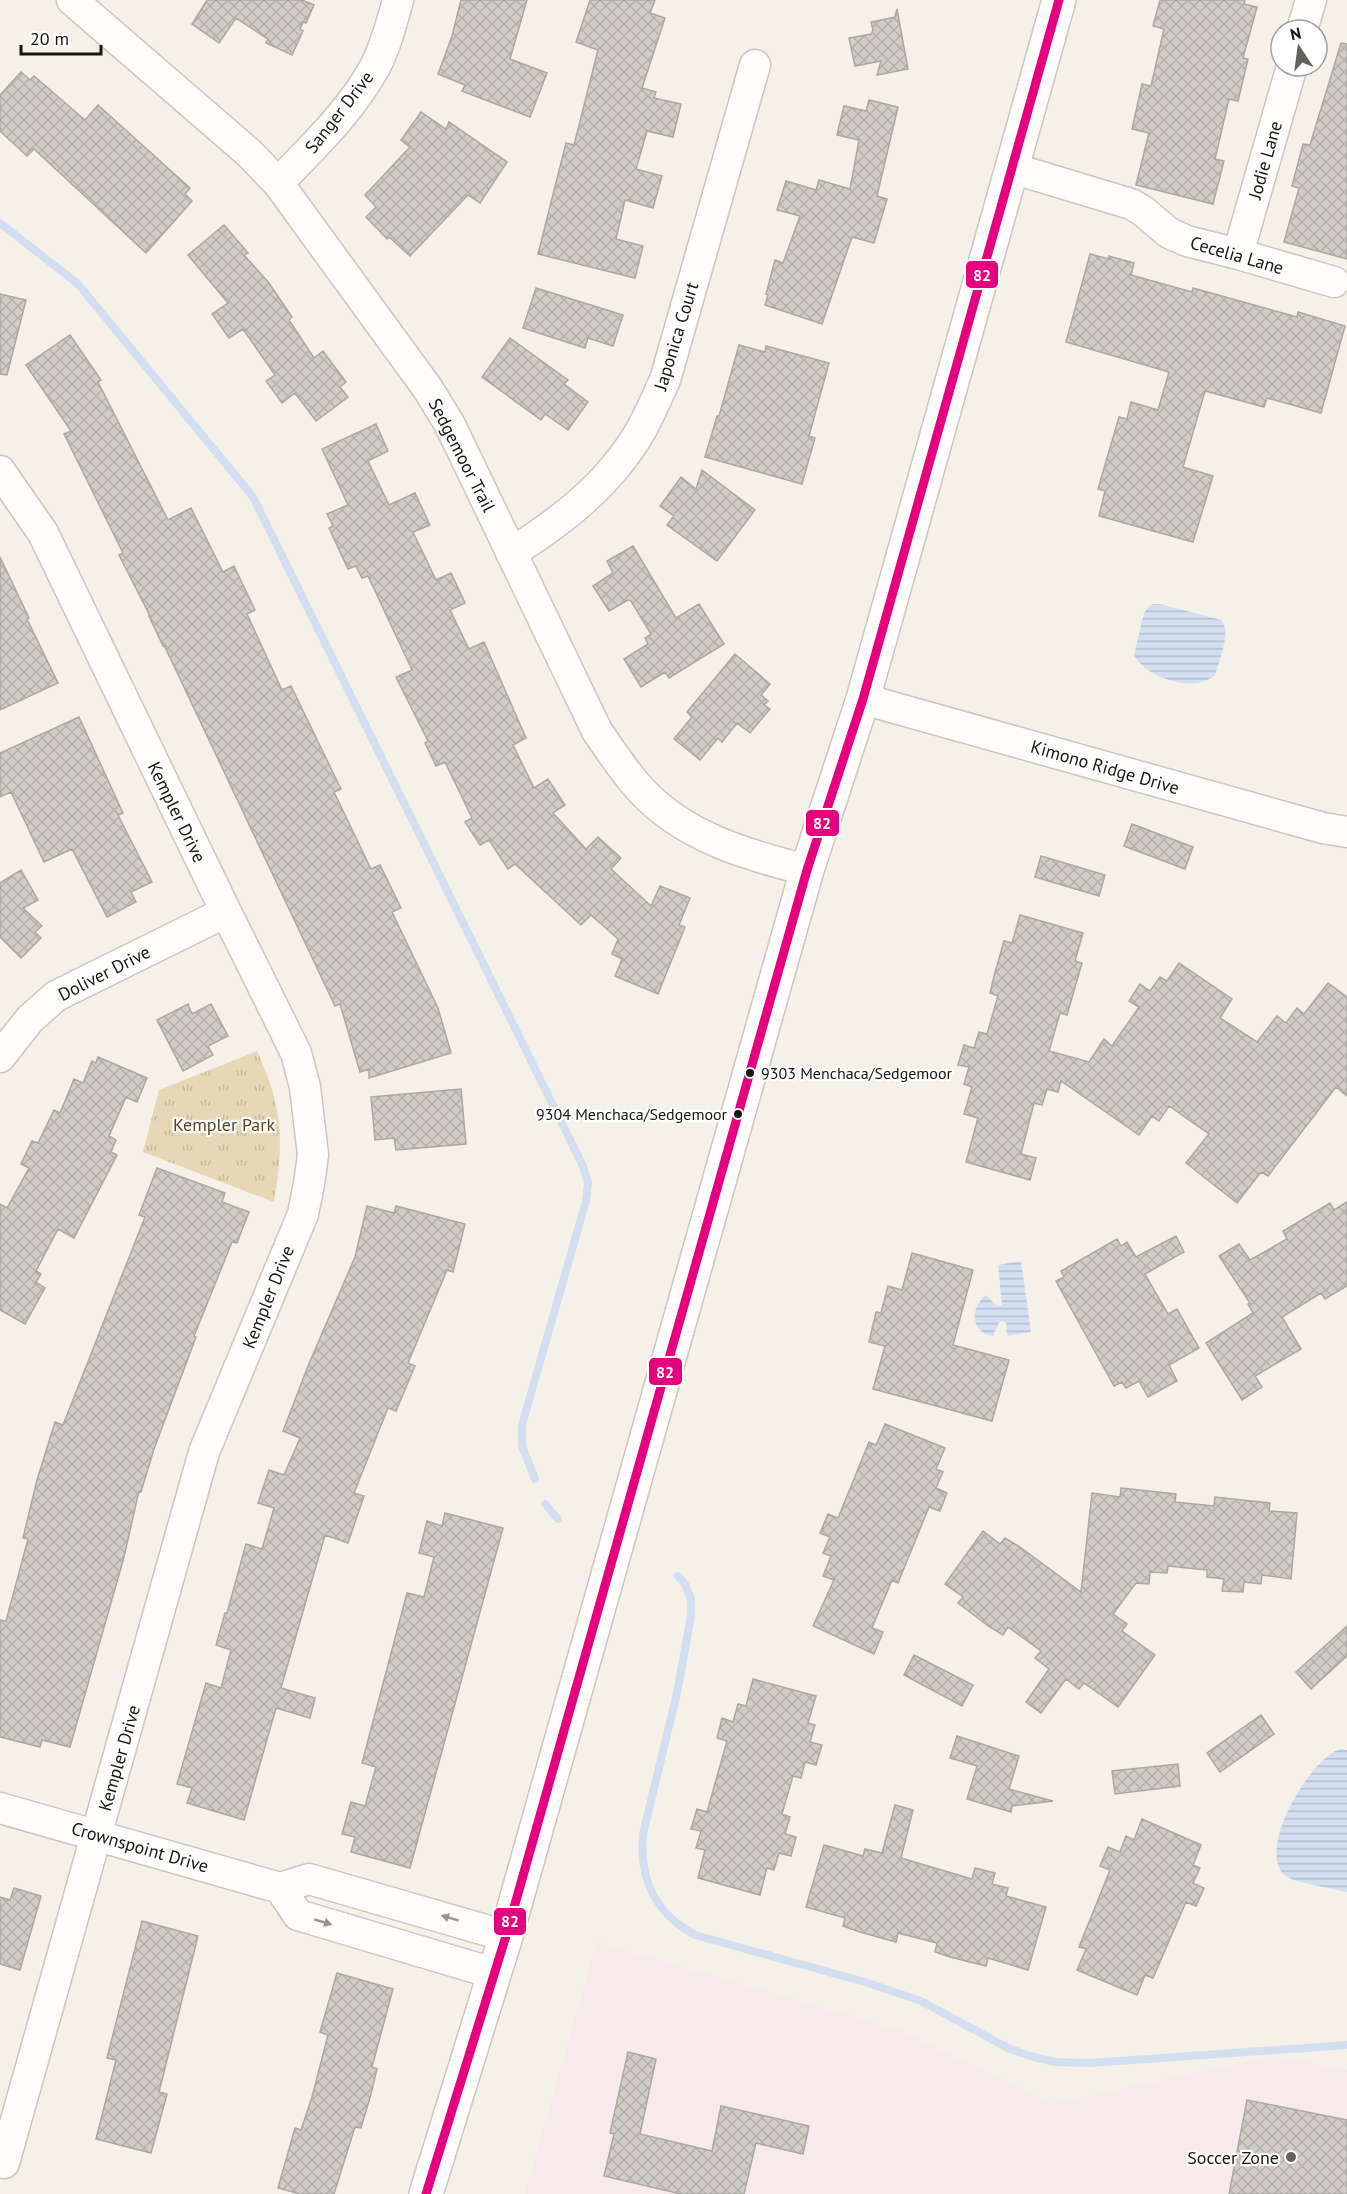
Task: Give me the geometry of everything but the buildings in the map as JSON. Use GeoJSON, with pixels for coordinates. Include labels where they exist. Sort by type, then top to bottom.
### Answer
{"type":"FeatureCollection","features":[{"type":"Feature","properties":{"kind":"main road"},"geometry":{"type":"LineString","coordinates":[[426,2194],[506,1936],[807,870],[863,699],[1059,0]]}},
{"type":"Feature","properties":{"kind":"street","name":"Sedgemoor Trail"},"geometry":{"type":"LineString","coordinates":[[72,0],[249,153],[278,183],[428,389],[450,425],[597,731],[641,790],[683,825],[716,842],[758,857],[807,870]]}},
{"type":"Feature","properties":{"kind":"street","name":"Sanger Drive"},"geometry":{"type":"LineString","coordinates":[[278,183],[324,136],[364,85],[388,37],[398,0]]}},
{"type":"Feature","properties":{"kind":"street"},"geometry":{"type":"LineString","coordinates":[[1306,18],[1311,0]]}},
{"type":"Feature","properties":{"kind":"street","name":"Japonica Court"},"geometry":{"type":"LineString","coordinates":[[511,553],[550,528],[598,487],[623,458],[641,431],[665,380],[755,65]]}},
{"type":"Feature","properties":{"kind":"street","name":"Jodie Lane"},"geometry":{"type":"LineString","coordinates":[[1238,254],[1289,78]]}},
{"type":"Feature","properties":{"kind":"street","name":"Cecelia Lane"},"geometry":{"type":"LineString","coordinates":[[1012,168],[1119,199],[1143,211],[1169,232],[1187,241],[1334,282]]}},
{"type":"Feature","properties":{"kind":"street","name":"Kempler Drive"},"geometry":{"type":"LineString","coordinates":[[0,471],[43,533],[296,1053],[305,1087],[313,1155],[303,1214],[204,1452],[4,2163]]}},
{"type":"Feature","properties":{"kind":"street","name":"Kimono Ridge Drive"},"geometry":{"type":"LineString","coordinates":[[863,699],[1311,825],[1347,832]]}},
{"type":"Feature","properties":{"kind":"street","name":"Doliver Drive"},"geometry":{"type":"LineString","coordinates":[[0,1057],[30,1019],[56,996],[226,912]]}},
{"type":"Feature","properties":{"kind":"street","name":"Crownspoint Drive"},"geometry":{"type":"LineString","coordinates":[[0,1808],[98,1834],[280,1888]]}},
{"type":"Feature","properties":{"kind":"street"},"geometry":{"type":"LineString","coordinates":[[493,1973],[298,1915],[280,1888],[309,1879],[506,1936]]}},
{"type":"Feature","properties":{"kind":"shaded area"},"geometry":{"type":"Polygon","coordinates":[[[597,1942],[899,2030],[1052,2104],[1272,2056],[1347,2070],[1347,2194],[525,2194],[597,1942]]]}},
{"type":"Feature","properties":{"kind":"green space","name":"Kempler Park"},"geometry":{"type":"Polygon","coordinates":[[[257,1051],[272,1090],[279,1125],[279,1161],[274,1202],[143,1152],[159,1090],[257,1051]]]}},
{"type":"Feature","properties":{"kind":"water"},"geometry":{"type":"Polygon","coordinates":[[[1153,604],[1221,620],[1224,624],[1225,638],[1215,675],[1206,681],[1184,683],[1160,676],[1140,663],[1134,655],[1144,613],[1153,604]]]}},
{"type":"Feature","properties":{"kind":"water"},"geometry":{"type":"Polygon","coordinates":[[[1021,1261],[1031,1332],[1007,1336],[1006,1323],[1003,1321],[999,1322],[993,1336],[985,1334],[976,1325],[977,1306],[986,1295],[997,1306],[1002,1305],[998,1265],[1021,1261]]]}},
{"type":"Feature","properties":{"kind":"water"},"geometry":{"type":"Polygon","coordinates":[[[1340,1749],[1347,1750],[1347,1892],[1288,1878],[1277,1862],[1277,1845],[1282,1825],[1291,1805],[1315,1769],[1328,1756],[1340,1749]]]}},
{"type":"Feature","properties":{"kind":"waterway"},"geometry":{"type":"LineString","coordinates":[[0,223],[78,284],[253,497],[583,1166],[588,1183],[586,1201],[522,1425],[522,1446],[535,1479]]}},
{"type":"Feature","properties":{"kind":"waterway"},"geometry":{"type":"LineString","coordinates":[[545,1504],[558,1519]]}},
{"type":"Feature","properties":{"kind":"waterway"},"geometry":{"type":"LineString","coordinates":[[678,1576],[685,1584],[691,1599],[691,1616],[677,1693],[643,1834],[642,1851],[647,1880],[653,1894],[660,1906],[681,1926],[695,1935],[865,1982],[921,2001],[1008,2048],[1054,2062],[1090,2063],[1347,2045]]}},
{"type":"Feature","properties":{"kind":"transit line","name":"82"},"geometry":{"type":"LineString","coordinates":[[426,2194],[506,1936],[807,870],[863,699],[1059,0]]}},
{"type":"Feature","properties":{"kind":"place","name":"9303 Menchaca/Sedgemoor"},"geometry":{"type":"Point","coordinates":[750,1073]}},
{"type":"Feature","properties":{"kind":"place","name":"9304 Menchaca/Sedgemoor"},"geometry":{"type":"Point","coordinates":[738,1114]}},
{"type":"Feature","properties":{"kind":"place","name":"Soccer Zone"},"geometry":{"type":"Point","coordinates":[1291,2157]}}]}
